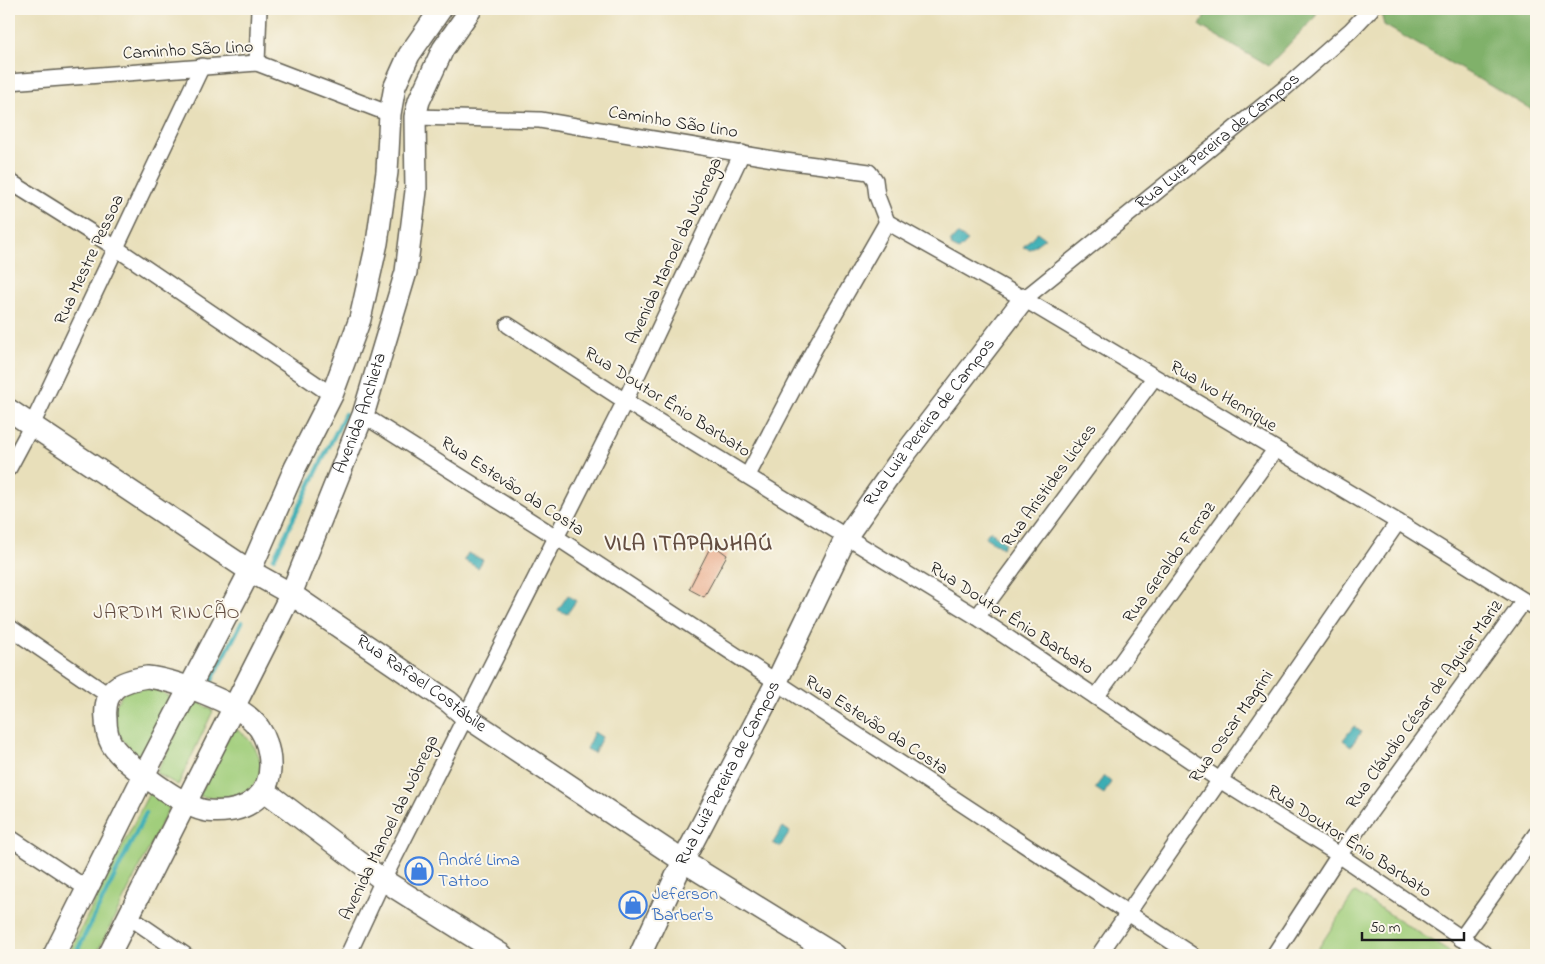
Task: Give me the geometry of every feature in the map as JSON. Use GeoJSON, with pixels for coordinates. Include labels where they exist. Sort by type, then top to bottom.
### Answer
{"type":"FeatureCollection","features":[{"type":"Feature","properties":{"kind":"street"},"geometry":{"type":"LineString","coordinates":[[257,63],[259,9]]}},
{"type":"Feature","properties":{"kind":"street","name":"Avenida Anchieta"},"geometry":{"type":"LineString","coordinates":[[54,955],[144,774],[250,571],[295,468],[332,395],[360,319],[377,242],[387,172],[390,114],[396,86],[409,55],[442,9]]}},
{"type":"Feature","properties":{"kind":"street","name":"Avenida Anchieta"},"geometry":{"type":"LineString","coordinates":[[109,955],[187,804],[232,707],[291,594],[363,415],[406,272],[416,191],[415,117],[429,77],[443,49],[471,9]]}},
{"type":"Feature","properties":{"kind":"street","name":"Rua Luiz Pereira de Campos"},"geometry":{"type":"LineString","coordinates":[[640,955],[683,861],[776,683],[846,537],[898,464],[1024,299],[1285,88],[1351,30],[1371,9]]}},
{"type":"Feature","properties":{"kind":"street","name":"Caminho São Lino"},"geometry":{"type":"LineString","coordinates":[[9,82],[257,63],[390,114]]}},
{"type":"Feature","properties":{"kind":"street","name":"Rua Mestre Pessoa"},"geometry":{"type":"LineString","coordinates":[[9,468],[32,425],[202,66]]}},
{"type":"Feature","properties":{"kind":"street","name":"Caminho São Lino"},"geometry":{"type":"LineString","coordinates":[[415,117],[540,120],[802,164],[869,172],[875,180],[877,196],[887,222]]}},
{"type":"Feature","properties":{"kind":"street","name":"Avenida Manoel da Nóbrega"},"geometry":{"type":"LineString","coordinates":[[348,955],[383,880],[465,716],[480,691],[625,401],[742,153]]}},
{"type":"Feature","properties":{"kind":"street"},"geometry":{"type":"LineString","coordinates":[[9,181],[116,248],[332,395]]}},
{"type":"Feature","properties":{"kind":"street"},"geometry":{"type":"LineString","coordinates":[[748,475],[812,353],[887,222]]}},
{"type":"Feature","properties":{"kind":"street","name":"Rua Ivo Henrique"},"geometry":{"type":"LineString","coordinates":[[887,222],[1024,299],[1398,522],[1530,604]]}},
{"type":"Feature","properties":{"kind":"street","name":"Rua Doutor Ênio Barbato"},"geometry":{"type":"LineString","coordinates":[[508,325],[625,401],[977,617],[1218,779],[1339,855],[1486,955]]}},
{"type":"Feature","properties":{"kind":"street","name":"Rua Aristides Lickes"},"geometry":{"type":"LineString","coordinates":[[977,617],[1154,378]]}},
{"type":"Feature","properties":{"kind":"street","name":"Rua Rafael Costábile"},"geometry":{"type":"LineString","coordinates":[[9,410],[250,571],[291,594],[449,702],[465,716],[683,861],[835,955]]}},
{"type":"Feature","properties":{"kind":"street","name":"Rua Estevão da Costa"},"geometry":{"type":"LineString","coordinates":[[363,415],[556,537],[1192,955]]}},
{"type":"Feature","properties":{"kind":"street","name":"Rua Geraldo Ferraz"},"geometry":{"type":"LineString","coordinates":[[1096,697],[1275,450]]}},
{"type":"Feature","properties":{"kind":"street","name":"Rua Oscar Magrini"},"geometry":{"type":"LineString","coordinates":[[1099,955],[1218,779],[1398,522]]}},
{"type":"Feature","properties":{"kind":"street","name":"Rua Cláudio César de Aguiar Mariz"},"geometry":{"type":"LineString","coordinates":[[1274,955],[1339,855],[1530,604]]}},
{"type":"Feature","properties":{"kind":"street"},"geometry":{"type":"LineString","coordinates":[[9,628],[108,695]]}},
{"type":"Feature","properties":{"kind":"street"},"geometry":{"type":"LineString","coordinates":[[147,677],[165,679],[190,688],[232,707],[254,722],[267,741],[270,762],[269,777],[264,792],[254,802],[233,810],[206,811],[187,804],[128,763],[111,744],[106,727],[105,706],[108,695],[128,680],[147,677]]}},
{"type":"Feature","properties":{"kind":"street"},"geometry":{"type":"LineString","coordinates":[[264,792],[383,880],[502,955]]}},
{"type":"Feature","properties":{"kind":"street"},"geometry":{"type":"LineString","coordinates":[[1461,939],[1536,834]]}},
{"type":"Feature","properties":{"kind":"street"},"geometry":{"type":"LineString","coordinates":[[9,837],[86,888]]}},
{"type":"Feature","properties":{"kind":"street"},"geometry":{"type":"LineString","coordinates":[[128,916],[185,955]]}},
{"type":"Feature","properties":{"kind":"green space"},"geometry":{"type":"Polygon","coordinates":[[[1208,9],[1318,9],[1315,17],[1268,66],[1200,26],[1208,9]]]}},
{"type":"Feature","properties":{"kind":"green space"},"geometry":{"type":"Polygon","coordinates":[[[1385,9],[1536,9],[1536,112],[1384,25],[1381,13],[1385,9]]]}},
{"type":"Feature","properties":{"kind":"green space"},"geometry":{"type":"Polygon","coordinates":[[[138,686],[154,687],[171,698],[142,756],[130,748],[121,738],[114,719],[116,703],[125,691],[138,686]]]}},
{"type":"Feature","properties":{"kind":"green space"},"geometry":{"type":"Polygon","coordinates":[[[194,699],[213,711],[178,785],[156,773],[194,699]]]}},
{"type":"Feature","properties":{"kind":"green space"},"geometry":{"type":"Polygon","coordinates":[[[233,728],[245,736],[255,748],[260,762],[260,773],[256,783],[247,790],[224,797],[211,798],[199,796],[233,728]]]}},
{"type":"Feature","properties":{"kind":"green space"},"geometry":{"type":"Polygon","coordinates":[[[151,789],[172,802],[96,955],[68,955],[151,789]]]}},
{"type":"Feature","properties":{"kind":"green space"},"geometry":{"type":"Polygon","coordinates":[[[1355,892],[1454,955],[1314,955],[1355,892]]]}},
{"type":"Feature","properties":{"kind":"water"},"geometry":{"type":"Polygon","coordinates":[[[1037,232],[1045,238],[1030,249],[1023,247],[1037,232]]]}},
{"type":"Feature","properties":{"kind":"water"},"geometry":{"type":"Polygon","coordinates":[[[957,234],[968,241],[959,250],[951,246],[952,243],[950,242],[957,234]]]}},
{"type":"Feature","properties":{"kind":"water"},"geometry":{"type":"Polygon","coordinates":[[[990,531],[1005,543],[1002,548],[985,537],[990,531]]]}},
{"type":"Feature","properties":{"kind":"water"},"geometry":{"type":"Polygon","coordinates":[[[468,553],[483,560],[478,568],[464,560],[468,553]]]}},
{"type":"Feature","properties":{"kind":"water"},"geometry":{"type":"Polygon","coordinates":[[[568,595],[576,601],[567,614],[558,610],[568,595]]]}},
{"type":"Feature","properties":{"kind":"water"},"geometry":{"type":"Polygon","coordinates":[[[1354,726],[1361,732],[1351,746],[1343,740],[1354,726]]]}},
{"type":"Feature","properties":{"kind":"water"},"geometry":{"type":"Polygon","coordinates":[[[594,732],[602,737],[594,753],[586,749],[594,732]]]}},
{"type":"Feature","properties":{"kind":"water"},"geometry":{"type":"Polygon","coordinates":[[[1104,776],[1111,782],[1104,794],[1095,788],[1104,776]]]}},
{"type":"Feature","properties":{"kind":"water"},"geometry":{"type":"Polygon","coordinates":[[[783,827],[790,832],[780,847],[773,843],[783,827]]]}},
{"type":"Feature","properties":{"kind":"building"},"geometry":{"type":"Polygon","coordinates":[[[712,544],[727,555],[704,597],[689,589],[712,544]]]}},
{"type":"Feature","properties":{"kind":"waterway"},"geometry":{"type":"LineString","coordinates":[[274,558],[345,414]]}},
{"type":"Feature","properties":{"kind":"waterway"},"geometry":{"type":"LineString","coordinates":[[211,682],[242,622]]}},
{"type":"Feature","properties":{"kind":"waterway"},"geometry":{"type":"LineString","coordinates":[[75,955],[146,813]]}},
{"type":"Feature","properties":{"kind":"place","name":"André Lima Tattoo"},"geometry":{"type":"Point","coordinates":[419,871]}},
{"type":"Feature","properties":{"kind":"place","name":"Jeferson Barber's"},"geometry":{"type":"Point","coordinates":[633,905]}},
{"type":"Feature","properties":{"kind":"district","name":"VILA ITAPANHAÚ"},"geometry":{"type":"Point","coordinates":[689,545]}},
{"type":"Feature","properties":{"kind":"district","name":"JARDIM RINCÃO"},"geometry":{"type":"Point","coordinates":[167,613]}}]}
